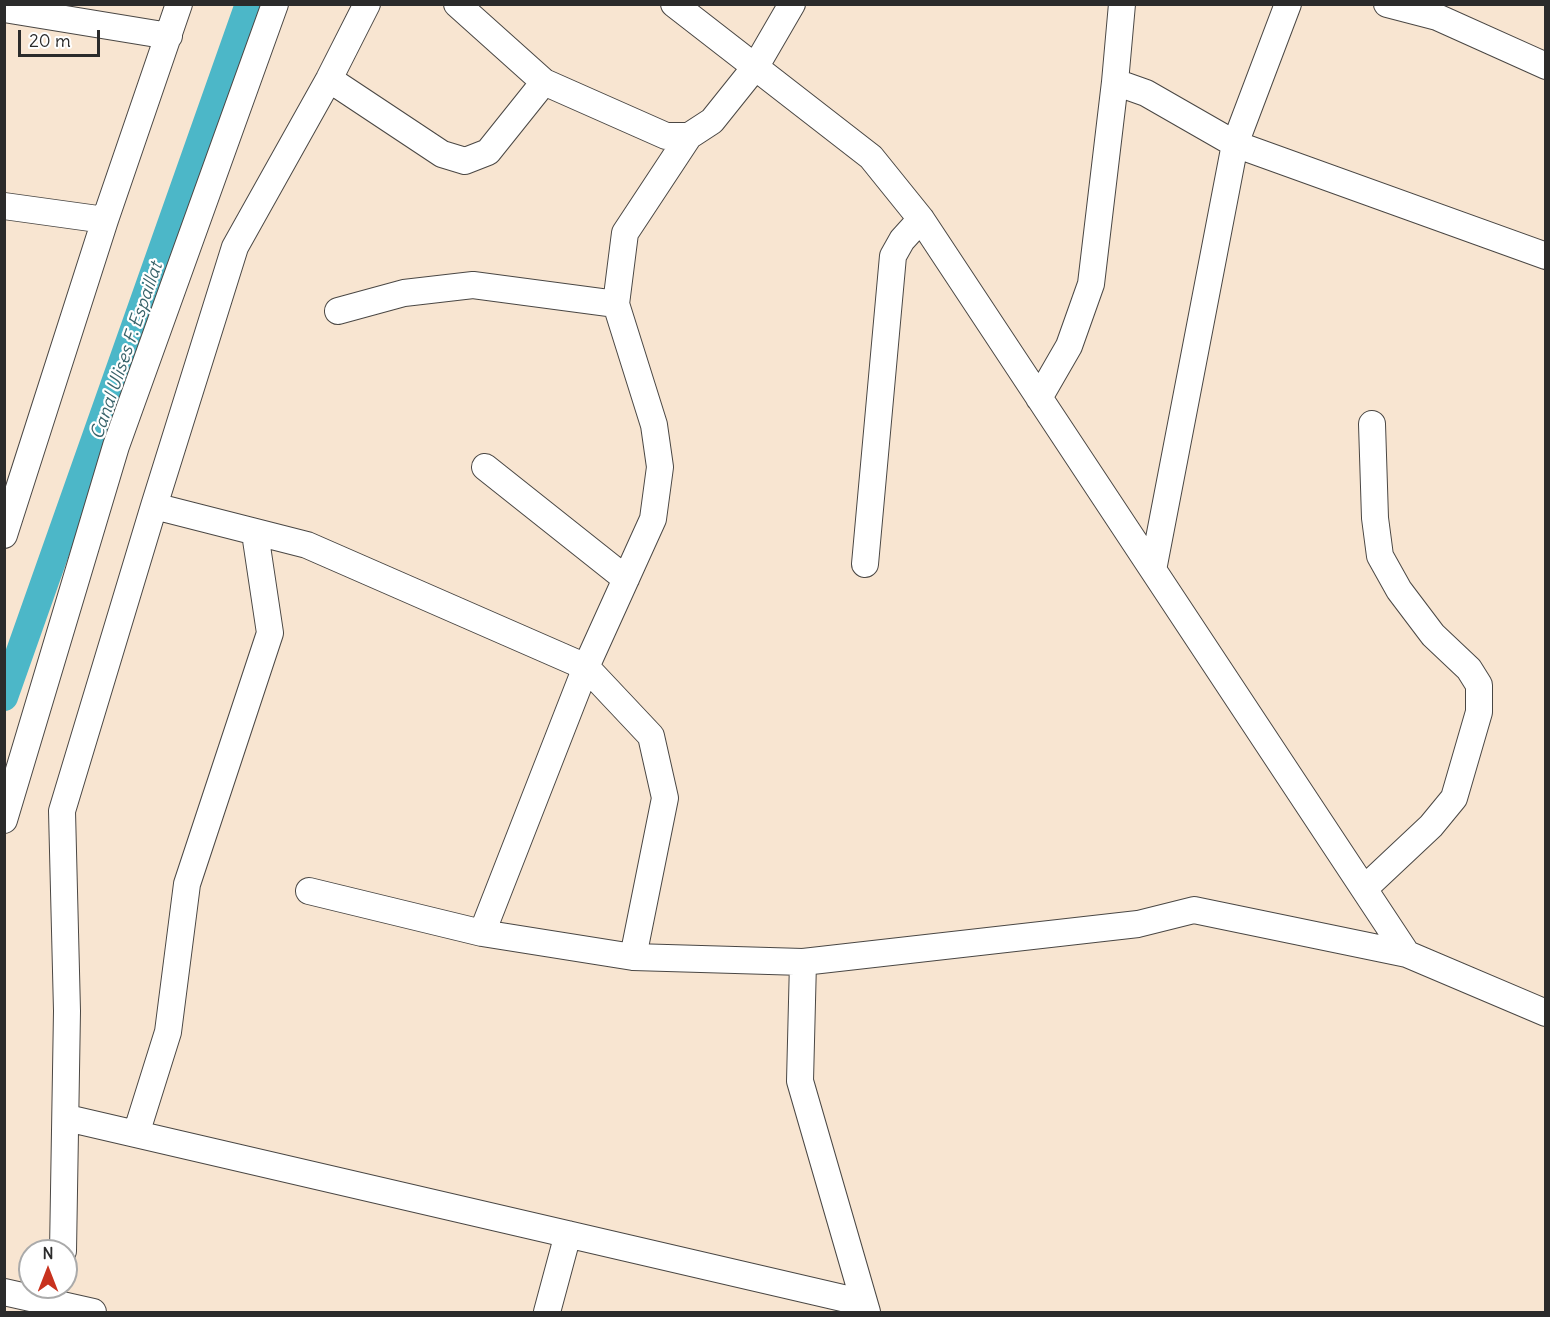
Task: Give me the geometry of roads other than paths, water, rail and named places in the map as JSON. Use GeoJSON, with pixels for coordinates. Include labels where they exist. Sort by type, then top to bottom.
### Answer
{"type":"FeatureCollection","features":[{"type":"Feature","properties":{"kind":"street"},"geometry":{"type":"LineString","coordinates":[[4,535],[14,472],[105,220],[179,4]]}},
{"type":"Feature","properties":{"kind":"street"},"geometry":{"type":"LineString","coordinates":[[4,820],[116,446],[275,4]]}},
{"type":"Feature","properties":{"kind":"street"},"geometry":{"type":"LineString","coordinates":[[63,1239],[67,1118],[62,811],[154,506],[236,247],[329,79],[367,4]]}},
{"type":"Feature","properties":{"kind":"street"},"geometry":{"type":"LineString","coordinates":[[457,4],[544,82],[666,136],[689,136]]}},
{"type":"Feature","properties":{"kind":"street"},"geometry":{"type":"LineString","coordinates":[[674,4],[871,157],[921,219],[1407,954]]}},
{"type":"Feature","properties":{"kind":"street"},"geometry":{"type":"LineString","coordinates":[[482,933],[586,667],[653,519],[660,467],[654,425],[616,304],[625,233],[689,136],[712,121],[756,66],[792,4]]}},
{"type":"Feature","properties":{"kind":"street"},"geometry":{"type":"LineString","coordinates":[[1039,398],[1069,346],[1090,284],[1122,4]]}},
{"type":"Feature","properties":{"kind":"street"},"geometry":{"type":"LineString","coordinates":[[1153,570],[1235,144],[1288,4]]}},
{"type":"Feature","properties":{"kind":"street"},"geometry":{"type":"LineString","coordinates":[[1387,4],[1439,11],[1545,66]]}},
{"type":"Feature","properties":{"kind":"street"},"geometry":{"type":"LineString","coordinates":[[4,9],[169,36]]}},
{"type":"Feature","properties":{"kind":"street"},"geometry":{"type":"LineString","coordinates":[[329,79],[442,154],[465,161],[488,152],[544,82]]}},
{"type":"Feature","properties":{"kind":"street"},"geometry":{"type":"LineString","coordinates":[[1114,82],[1146,93],[1235,144],[1545,256]]}},
{"type":"Feature","properties":{"kind":"street"},"geometry":{"type":"LineString","coordinates":[[4,206],[105,220]]}},
{"type":"Feature","properties":{"kind":"street"},"geometry":{"type":"LineString","coordinates":[[865,564],[893,256],[902,240],[921,219]]}},
{"type":"Feature","properties":{"kind":"street"},"geometry":{"type":"LineString","coordinates":[[338,311],[404,292],[472,285],[616,304]]}},
{"type":"Feature","properties":{"kind":"street"},"geometry":{"type":"LineString","coordinates":[[1365,888],[1431,826],[1454,798],[1479,712],[1479,685],[1469,669],[1433,635],[1406,599],[1380,556],[1375,518],[1372,424]]}},
{"type":"Feature","properties":{"kind":"street"},"geometry":{"type":"LineString","coordinates":[[485,467],[626,579]]}},
{"type":"Feature","properties":{"kind":"street"},"geometry":{"type":"LineString","coordinates":[[154,506],[307,545],[586,667],[651,736],[665,798],[633,957]]}},
{"type":"Feature","properties":{"kind":"street"},"geometry":{"type":"LineString","coordinates":[[136,1134],[168,1032],[187,884],[270,633],[255,533]]}},
{"type":"Feature","properties":{"kind":"street"},"geometry":{"type":"LineString","coordinates":[[309,891],[482,933],[633,957],[803,962],[1138,924],[1194,910],[1407,954],[1545,1013]]}},
{"type":"Feature","properties":{"kind":"street"},"geometry":{"type":"LineString","coordinates":[[803,962],[800,1082],[866,1308]]}},
{"type":"Feature","properties":{"kind":"street"},"geometry":{"type":"LineString","coordinates":[[67,1118],[568,1234],[866,1308]]}},
{"type":"Feature","properties":{"kind":"street"},"geometry":{"type":"LineString","coordinates":[[547,1312],[568,1234]]}},
{"type":"Feature","properties":{"kind":"street"},"geometry":{"type":"LineString","coordinates":[[69,1299],[93,1312]]}},
{"type":"Feature","properties":{"kind":"waterway","name":"Canal Ulises F. Espaillat"},"geometry":{"type":"LineString","coordinates":[[4,697],[249,4]]}}]}
